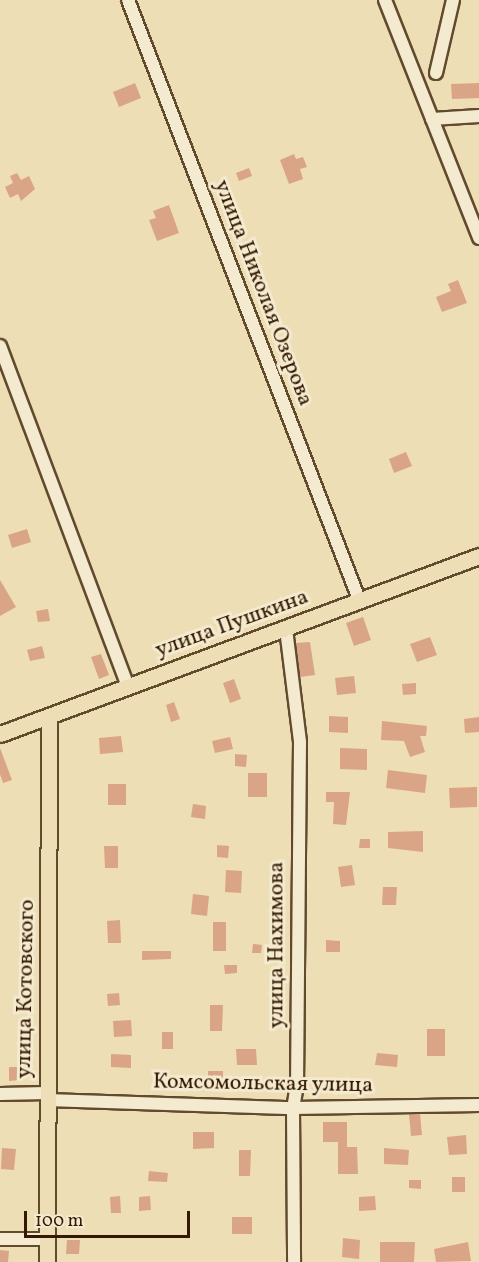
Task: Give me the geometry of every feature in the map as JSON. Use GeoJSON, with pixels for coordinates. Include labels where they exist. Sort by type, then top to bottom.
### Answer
{"type":"FeatureCollection","features":[{"type":"Feature","properties":{"kind":"main road","name":"улица Пушкина"},"geometry":{"type":"LineString","coordinates":[[0,734],[479,556]]}},
{"type":"Feature","properties":{"kind":"main road","name":"улица Котовского"},"geometry":{"type":"LineString","coordinates":[[47,1262],[49,716]]}},
{"type":"Feature","properties":{"kind":"street","name":"улица Николая Озерова"},"geometry":{"type":"LineString","coordinates":[[128,0],[360,602]]}},
{"type":"Feature","properties":{"kind":"street"},"geometry":{"type":"LineString","coordinates":[[385,0],[479,238]]}},
{"type":"Feature","properties":{"kind":"street"},"geometry":{"type":"LineString","coordinates":[[436,73],[453,0]]}},
{"type":"Feature","properties":{"kind":"street"},"geometry":{"type":"LineString","coordinates":[[432,119],[479,116]]}},
{"type":"Feature","properties":{"kind":"street"},"geometry":{"type":"LineString","coordinates":[[0,346],[128,686]]}},
{"type":"Feature","properties":{"kind":"street","name":"улица Нахимова"},"geometry":{"type":"LineString","coordinates":[[286,629],[300,742],[297,1084],[292,1108],[294,1262]]}},
{"type":"Feature","properties":{"kind":"street","name":"Комсомольская улица"},"geometry":{"type":"LineString","coordinates":[[0,1094],[292,1108],[479,1105]]}},
{"type":"Feature","properties":{"kind":"street"},"geometry":{"type":"LineString","coordinates":[[0,1239],[47,1239]]}},
{"type":"Feature","properties":{"kind":"building"},"geometry":{"type":"Polygon","coordinates":[[[135,83],[141,98],[119,107],[113,92],[135,83]]]}},
{"type":"Feature","properties":{"kind":"building"},"geometry":{"type":"Polygon","coordinates":[[[479,83],[479,98],[452,99],[451,84],[479,83]]]}},
{"type":"Feature","properties":{"kind":"building"},"geometry":{"type":"Polygon","coordinates":[[[294,154],[296,159],[303,157],[307,167],[300,169],[303,179],[289,184],[280,160],[294,154]]]}},
{"type":"Feature","properties":{"kind":"building"},"geometry":{"type":"Polygon","coordinates":[[[249,168],[252,176],[239,181],[236,173],[249,168]]]}},
{"type":"Feature","properties":{"kind":"building"},"geometry":{"type":"Polygon","coordinates":[[[17,173],[21,180],[29,176],[35,189],[21,201],[18,194],[10,198],[5,187],[13,183],[10,176],[17,173]]]}},
{"type":"Feature","properties":{"kind":"building"},"geometry":{"type":"Polygon","coordinates":[[[169,205],[179,233],[157,241],[149,220],[156,218],[153,211],[169,205]]]}},
{"type":"Feature","properties":{"kind":"building"},"geometry":{"type":"Polygon","coordinates":[[[458,280],[467,303],[442,312],[436,297],[451,291],[448,284],[458,280]]]}},
{"type":"Feature","properties":{"kind":"building"},"geometry":{"type":"Polygon","coordinates":[[[406,452],[412,466],[394,473],[389,459],[406,452]]]}},
{"type":"Feature","properties":{"kind":"building"},"geometry":{"type":"Polygon","coordinates":[[[27,529],[31,542],[12,548],[8,535],[27,529]]]}},
{"type":"Feature","properties":{"kind":"building"},"geometry":{"type":"Polygon","coordinates":[[[0,580],[16,607],[0,616],[0,580]]]}},
{"type":"Feature","properties":{"kind":"building"},"geometry":{"type":"Polygon","coordinates":[[[48,609],[50,621],[38,622],[36,611],[48,609]]]}},
{"type":"Feature","properties":{"kind":"building"},"geometry":{"type":"Polygon","coordinates":[[[363,617],[371,640],[354,646],[346,623],[363,617]]]}},
{"type":"Feature","properties":{"kind":"building"},"geometry":{"type":"Polygon","coordinates":[[[430,637],[437,655],[417,662],[410,644],[430,637]]]}},
{"type":"Feature","properties":{"kind":"building"},"geometry":{"type":"Polygon","coordinates":[[[310,642],[315,675],[300,677],[296,643],[310,642]]]}},
{"type":"Feature","properties":{"kind":"building"},"geometry":{"type":"Polygon","coordinates":[[[42,646],[45,658],[30,661],[27,650],[42,646]]]}},
{"type":"Feature","properties":{"kind":"building"},"geometry":{"type":"Polygon","coordinates":[[[101,654],[109,675],[99,679],[91,657],[101,654]]]}},
{"type":"Feature","properties":{"kind":"building"},"geometry":{"type":"Polygon","coordinates":[[[354,676],[356,693],[337,695],[335,678],[354,676]]]}},
{"type":"Feature","properties":{"kind":"building"},"geometry":{"type":"Polygon","coordinates":[[[234,679],[241,699],[230,703],[223,683],[234,679]]]}},
{"type":"Feature","properties":{"kind":"building"},"geometry":{"type":"Polygon","coordinates":[[[416,683],[416,694],[403,695],[402,684],[416,683]]]}},
{"type":"Feature","properties":{"kind":"building"},"geometry":{"type":"Polygon","coordinates":[[[174,702],[180,719],[171,722],[166,705],[174,702]]]}},
{"type":"Feature","properties":{"kind":"building"},"geometry":{"type":"Polygon","coordinates":[[[329,716],[348,717],[348,733],[329,732],[329,716]]]}},
{"type":"Feature","properties":{"kind":"building"},"geometry":{"type":"Polygon","coordinates":[[[479,717],[479,732],[465,733],[464,719],[479,717]]]}},
{"type":"Feature","properties":{"kind":"building"},"geometry":{"type":"Polygon","coordinates":[[[382,721],[427,726],[426,736],[420,736],[425,752],[410,757],[404,741],[381,740],[382,721]]]}},
{"type":"Feature","properties":{"kind":"building"},"geometry":{"type":"Polygon","coordinates":[[[121,736],[123,752],[100,754],[99,738],[121,736]]]}},
{"type":"Feature","properties":{"kind":"building"},"geometry":{"type":"Polygon","coordinates":[[[230,737],[233,749],[215,753],[212,741],[230,737]]]}},
{"type":"Feature","properties":{"kind":"building"},"geometry":{"type":"Polygon","coordinates":[[[0,748],[12,780],[3,783],[0,774],[0,748]]]}},
{"type":"Feature","properties":{"kind":"building"},"geometry":{"type":"Polygon","coordinates":[[[340,748],[367,749],[367,770],[340,769],[340,748]]]}},
{"type":"Feature","properties":{"kind":"building"},"geometry":{"type":"Polygon","coordinates":[[[235,754],[247,755],[246,767],[235,766],[235,754]]]}},
{"type":"Feature","properties":{"kind":"building"},"geometry":{"type":"Polygon","coordinates":[[[388,770],[427,775],[425,793],[386,788],[388,770]]]}},
{"type":"Feature","properties":{"kind":"building"},"geometry":{"type":"Polygon","coordinates":[[[248,773],[267,773],[267,797],[248,797],[248,773]]]}},
{"type":"Feature","properties":{"kind":"building"},"geometry":{"type":"Polygon","coordinates":[[[108,784],[126,784],[126,805],[108,805],[108,784]]]}},
{"type":"Feature","properties":{"kind":"building"},"geometry":{"type":"Polygon","coordinates":[[[477,787],[477,807],[450,808],[449,788],[477,787]]]}},
{"type":"Feature","properties":{"kind":"building"},"geometry":{"type":"Polygon","coordinates":[[[326,792],[350,792],[346,825],[333,824],[334,802],[326,802],[326,792]]]}},
{"type":"Feature","properties":{"kind":"building"},"geometry":{"type":"Polygon","coordinates":[[[193,804],[206,806],[205,819],[191,817],[193,804]]]}},
{"type":"Feature","properties":{"kind":"building"},"geometry":{"type":"Polygon","coordinates":[[[423,831],[423,852],[388,848],[388,832],[423,831]]]}},
{"type":"Feature","properties":{"kind":"building"},"geometry":{"type":"Polygon","coordinates":[[[360,839],[370,839],[370,848],[359,848],[360,839]]]}},
{"type":"Feature","properties":{"kind":"building"},"geometry":{"type":"Polygon","coordinates":[[[217,845],[229,846],[228,858],[217,857],[217,845]]]}},
{"type":"Feature","properties":{"kind":"building"},"geometry":{"type":"Polygon","coordinates":[[[104,846],[118,846],[118,868],[105,868],[104,846]]]}},
{"type":"Feature","properties":{"kind":"building"},"geometry":{"type":"Polygon","coordinates":[[[352,865],[355,885],[341,887],[338,867],[352,865]]]}},
{"type":"Feature","properties":{"kind":"building"},"geometry":{"type":"Polygon","coordinates":[[[226,870],[242,871],[241,893],[225,892],[226,870]]]}},
{"type":"Feature","properties":{"kind":"building"},"geometry":{"type":"Polygon","coordinates":[[[383,887],[397,887],[396,905],[382,905],[383,887]]]}},
{"type":"Feature","properties":{"kind":"building"},"geometry":{"type":"Polygon","coordinates":[[[193,894],[209,896],[207,916],[191,914],[193,894]]]}},
{"type":"Feature","properties":{"kind":"building"},"geometry":{"type":"Polygon","coordinates":[[[120,920],[121,943],[108,943],[107,921],[120,920]]]}},
{"type":"Feature","properties":{"kind":"building"},"geometry":{"type":"Polygon","coordinates":[[[213,922],[226,922],[226,951],[213,951],[213,922]]]}},
{"type":"Feature","properties":{"kind":"building"},"geometry":{"type":"Polygon","coordinates":[[[326,940],[340,941],[340,952],[326,952],[326,940]]]}},
{"type":"Feature","properties":{"kind":"building"},"geometry":{"type":"Polygon","coordinates":[[[253,944],[262,945],[261,953],[252,953],[253,944]]]}},
{"type":"Feature","properties":{"kind":"building"},"geometry":{"type":"Polygon","coordinates":[[[142,951],[171,951],[171,959],[142,960],[142,951]]]}},
{"type":"Feature","properties":{"kind":"building"},"geometry":{"type":"Polygon","coordinates":[[[224,965],[237,965],[237,973],[225,974],[224,965]]]}},
{"type":"Feature","properties":{"kind":"building"},"geometry":{"type":"Polygon","coordinates":[[[119,993],[120,1005],[108,1006],[107,994],[119,993]]]}},
{"type":"Feature","properties":{"kind":"building"},"geometry":{"type":"Polygon","coordinates":[[[210,1005],[223,1005],[222,1031],[210,1031],[210,1005]]]}},
{"type":"Feature","properties":{"kind":"building"},"geometry":{"type":"Polygon","coordinates":[[[131,1020],[132,1036],[114,1037],[113,1021],[131,1020]]]}},
{"type":"Feature","properties":{"kind":"building"},"geometry":{"type":"Polygon","coordinates":[[[427,1029],[445,1029],[445,1056],[427,1056],[427,1029]]]}},
{"type":"Feature","properties":{"kind":"building"},"geometry":{"type":"Polygon","coordinates":[[[162,1032],[173,1032],[173,1049],[162,1049],[162,1032]]]}},
{"type":"Feature","properties":{"kind":"building"},"geometry":{"type":"Polygon","coordinates":[[[236,1049],[256,1049],[257,1065],[237,1065],[236,1049]]]}},
{"type":"Feature","properties":{"kind":"building"},"geometry":{"type":"Polygon","coordinates":[[[377,1053],[398,1055],[397,1067],[375,1065],[377,1053]]]}},
{"type":"Feature","properties":{"kind":"building"},"geometry":{"type":"Polygon","coordinates":[[[111,1054],[131,1055],[131,1068],[111,1067],[111,1054]]]}},
{"type":"Feature","properties":{"kind":"building"},"geometry":{"type":"Polygon","coordinates":[[[9,1067],[20,1067],[20,1080],[9,1081],[9,1067]]]}},
{"type":"Feature","properties":{"kind":"building"},"geometry":{"type":"Polygon","coordinates":[[[208,1071],[223,1071],[223,1079],[208,1080],[208,1071]]]}},
{"type":"Feature","properties":{"kind":"building"},"geometry":{"type":"Polygon","coordinates":[[[409,1114],[420,1114],[422,1135],[411,1136],[409,1114]]]}},
{"type":"Feature","properties":{"kind":"building"},"geometry":{"type":"Polygon","coordinates":[[[323,1122],[347,1122],[347,1147],[357,1147],[358,1174],[338,1174],[338,1142],[323,1142],[323,1122]]]}},
{"type":"Feature","properties":{"kind":"building"},"geometry":{"type":"Polygon","coordinates":[[[193,1132],[214,1132],[214,1148],[193,1149],[193,1132]]]}},
{"type":"Feature","properties":{"kind":"building"},"geometry":{"type":"Polygon","coordinates":[[[466,1135],[467,1154],[449,1155],[447,1137],[466,1135]]]}},
{"type":"Feature","properties":{"kind":"building"},"geometry":{"type":"Polygon","coordinates":[[[2,1148],[16,1149],[14,1170],[1,1169],[2,1148]]]}},
{"type":"Feature","properties":{"kind":"building"},"geometry":{"type":"Polygon","coordinates":[[[384,1148],[409,1150],[408,1165],[384,1164],[384,1148]]]}},
{"type":"Feature","properties":{"kind":"building"},"geometry":{"type":"Polygon","coordinates":[[[239,1150],[251,1150],[250,1176],[239,1176],[239,1150]]]}},
{"type":"Feature","properties":{"kind":"building"},"geometry":{"type":"Polygon","coordinates":[[[149,1171],[168,1173],[167,1182],[148,1181],[149,1171]]]}},
{"type":"Feature","properties":{"kind":"building"},"geometry":{"type":"Polygon","coordinates":[[[452,1177],[465,1177],[465,1192],[452,1192],[452,1177]]]}},
{"type":"Feature","properties":{"kind":"building"},"geometry":{"type":"Polygon","coordinates":[[[409,1180],[421,1180],[421,1189],[409,1188],[409,1180]]]}},
{"type":"Feature","properties":{"kind":"building"},"geometry":{"type":"Polygon","coordinates":[[[120,1196],[121,1213],[111,1213],[110,1197],[120,1196]]]}},
{"type":"Feature","properties":{"kind":"building"},"geometry":{"type":"Polygon","coordinates":[[[150,1196],[151,1210],[139,1211],[139,1197],[150,1196]]]}},
{"type":"Feature","properties":{"kind":"building"},"geometry":{"type":"Polygon","coordinates":[[[375,1196],[376,1210],[359,1211],[359,1197],[375,1196]]]}},
{"type":"Feature","properties":{"kind":"building"},"geometry":{"type":"Polygon","coordinates":[[[232,1217],[252,1217],[252,1234],[232,1234],[232,1217]]]}},
{"type":"Feature","properties":{"kind":"building"},"geometry":{"type":"Polygon","coordinates":[[[343,1238],[360,1240],[359,1259],[342,1257],[343,1238]]]}},
{"type":"Feature","properties":{"kind":"building"},"geometry":{"type":"Polygon","coordinates":[[[67,1240],[80,1240],[79,1254],[66,1254],[67,1240]]]}},
{"type":"Feature","properties":{"kind":"building"},"geometry":{"type":"Polygon","coordinates":[[[380,1242],[415,1242],[414,1262],[380,1262],[380,1242]]]}},
{"type":"Feature","properties":{"kind":"building"},"geometry":{"type":"Polygon","coordinates":[[[468,1242],[471,1261],[436,1262],[434,1249],[468,1242]]]}},
{"type":"Feature","properties":{"kind":"building"},"geometry":{"type":"Polygon","coordinates":[[[0,1250],[9,1251],[8,1262],[0,1262],[0,1250]]]}}]}
